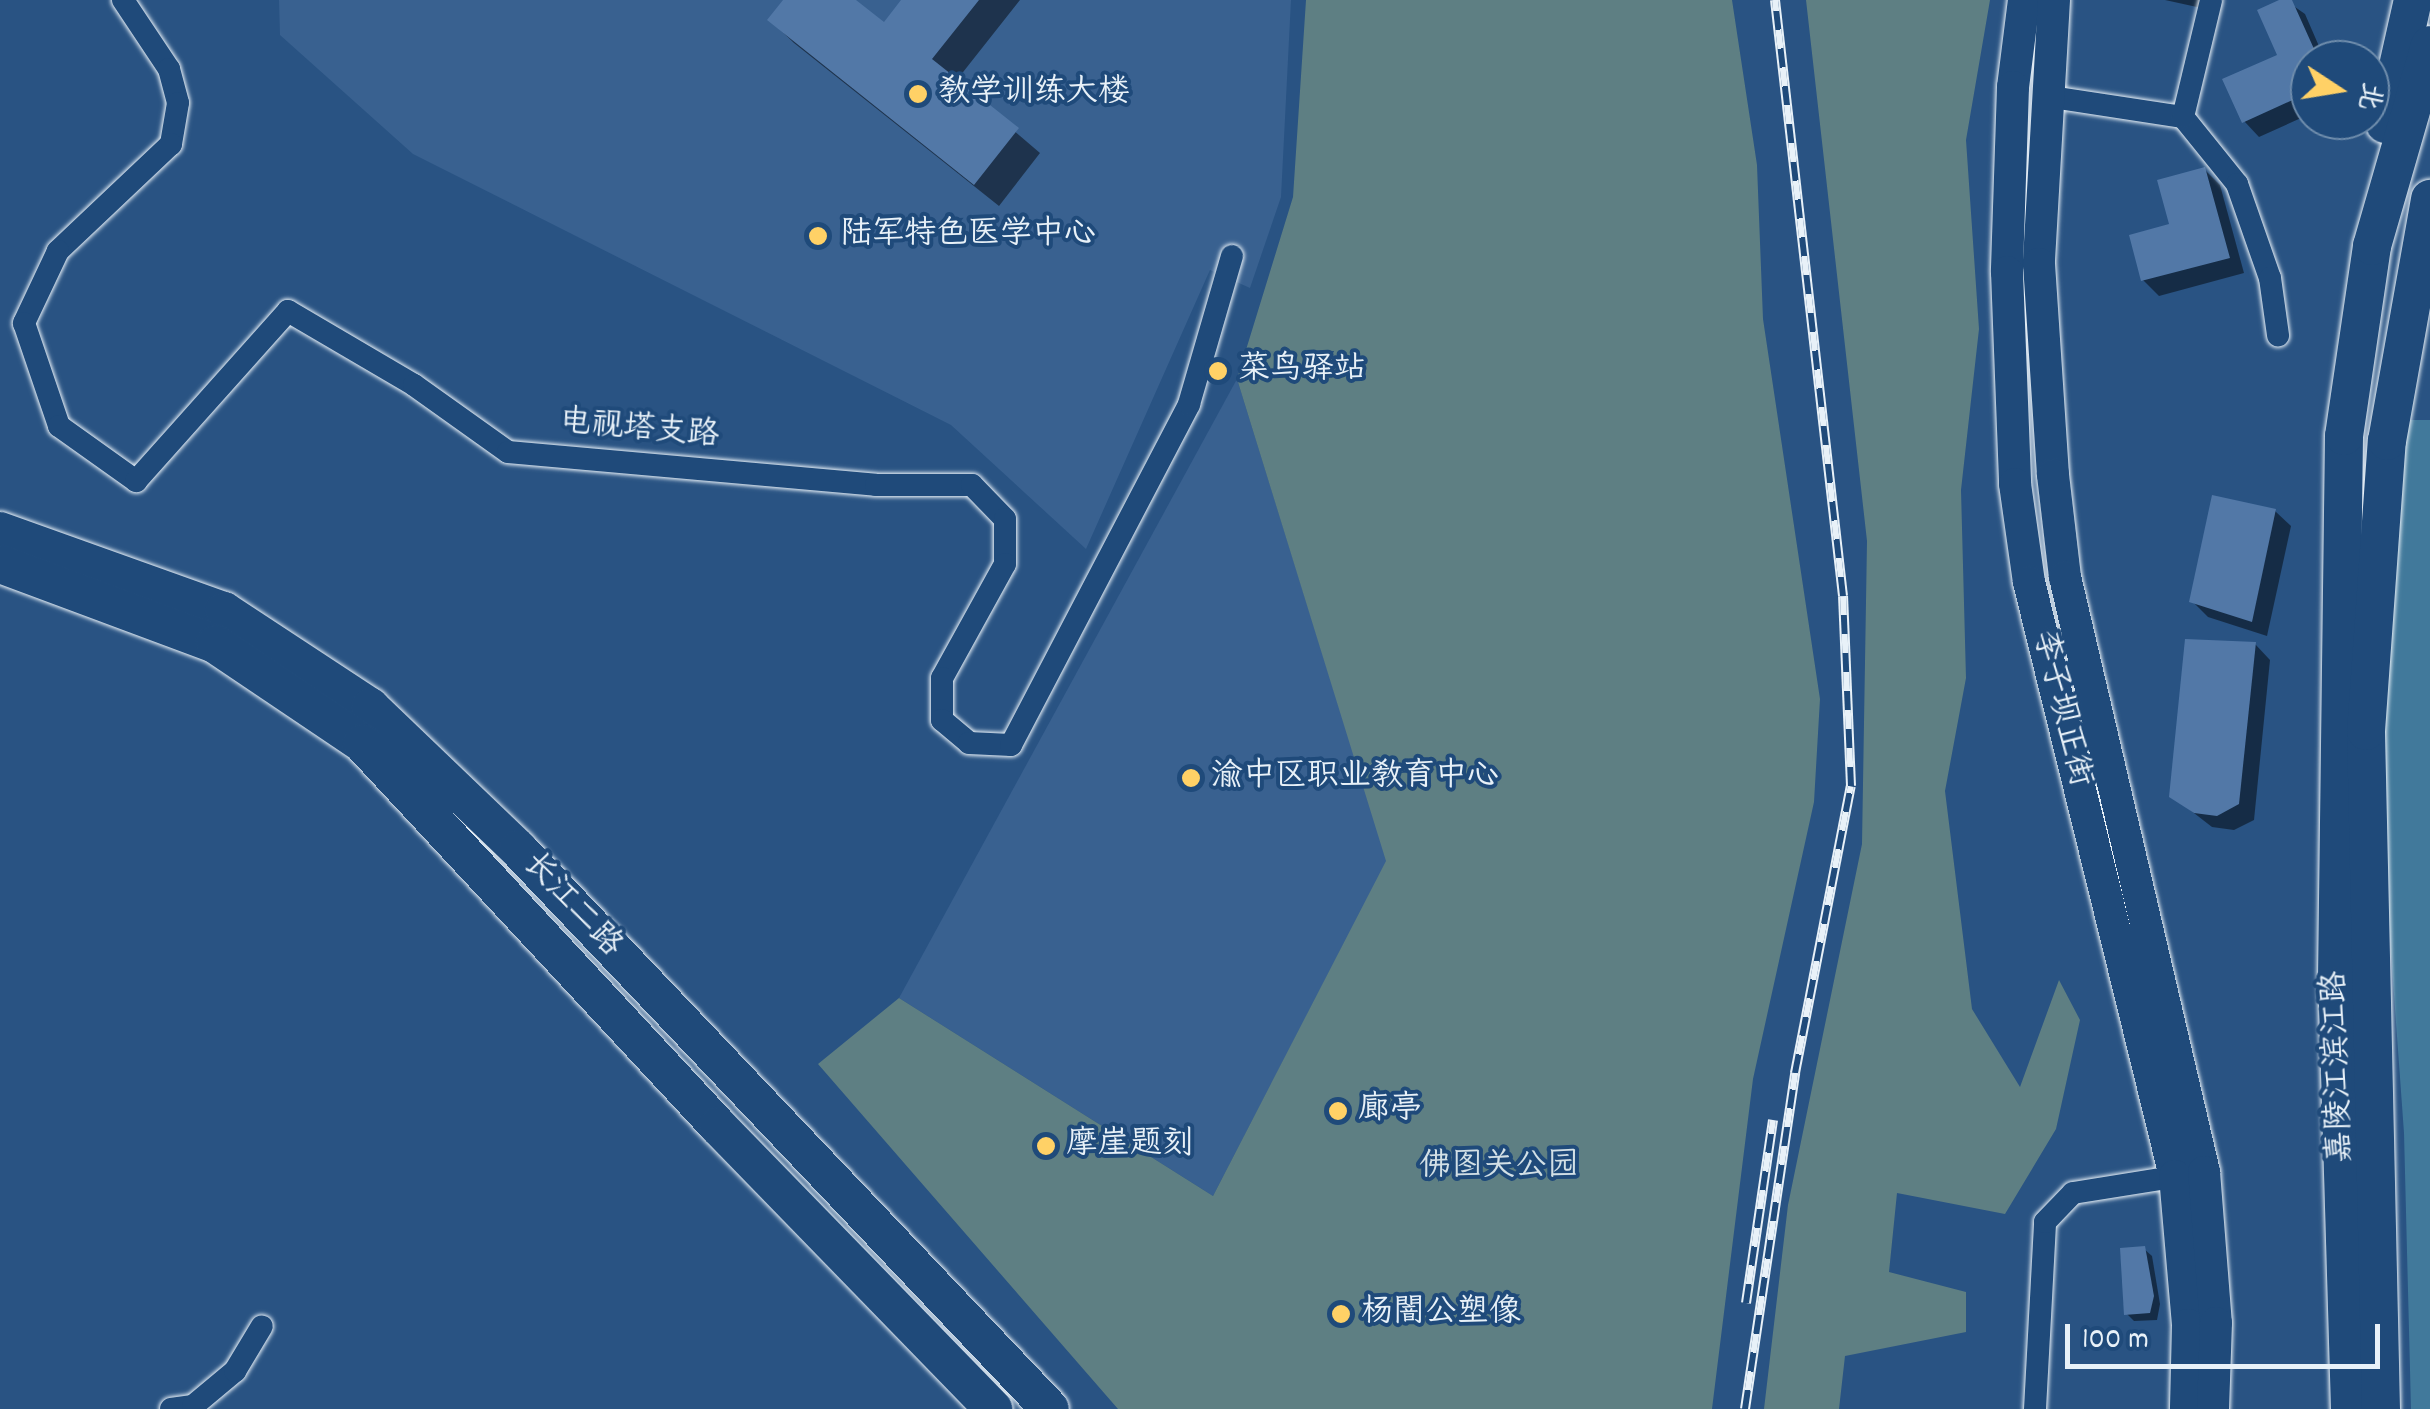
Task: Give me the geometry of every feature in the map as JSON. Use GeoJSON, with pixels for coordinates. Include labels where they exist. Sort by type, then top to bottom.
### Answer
{"type":"FeatureCollection","features":[{"type":"Feature","properties":{"kind":"main road","name":"李子坝正街"},"geometry":{"type":"LineString","coordinates":[[2024,0],[2008,220],[2006,377],[2015,484],[2029,582],[2189,1174]]}},
{"type":"Feature","properties":{"kind":"main road","name":"李子坝正街"},"geometry":{"type":"LineString","coordinates":[[2054,0],[2045,96],[2043,374],[2065,577],[2189,1174],[2212,1409]]}},
{"type":"Feature","properties":{"kind":"main road"},"geometry":{"type":"LineString","coordinates":[[2351,728],[2344,436],[2372,246],[2387,102],[2414,0]]}},
{"type":"Feature","properties":{"kind":"main road"},"geometry":{"type":"LineString","coordinates":[[2372,246],[2430,44]]}},
{"type":"Feature","properties":{"kind":"main road"},"geometry":{"type":"LineString","coordinates":[[2351,728],[2388,441],[2430,198]]}},
{"type":"Feature","properties":{"kind":"main road","name":"长江二路"},"geometry":{"type":"LineString","coordinates":[[0,530],[224,611],[370,707],[518,849],[1050,1409]]}},
{"type":"Feature","properties":{"kind":"main road","name":"长江二路"},"geometry":{"type":"LineString","coordinates":[[0,564],[215,644],[362,744],[718,1126],[993,1409]]}},
{"type":"Feature","properties":{"kind":"main road","name":"嘉陵江滨江路"},"geometry":{"type":"LineString","coordinates":[[2350,1409],[2351,728]]}},
{"type":"Feature","properties":{"kind":"main road","name":"嘉陵江滨江路"},"geometry":{"type":"LineString","coordinates":[[2351,728],[2382,1409]]}},
{"type":"Feature","properties":{"kind":"main road","name":"李子坝正街"},"geometry":{"type":"LineString","coordinates":[[2186,1409],[2202,1324]]}},
{"type":"Feature","properties":{"kind":"street","name":"电视塔支路"},"geometry":{"type":"LineString","coordinates":[[122,0],[168,69],[178,103],[171,144],[58,251],[24,324],[59,426],[136,482],[288,311],[414,385],[508,452],[876,485],[972,485],[1005,520],[1005,564],[942,678],[942,720],[968,743],[1011,744],[1189,404],[1232,256]]}},
{"type":"Feature","properties":{"kind":"street"},"geometry":{"type":"LineString","coordinates":[[2182,116],[2210,0]]}},
{"type":"Feature","properties":{"kind":"street"},"geometry":{"type":"LineString","coordinates":[[2045,96],[2182,116],[2237,184],[2270,278],[2278,335]]}},
{"type":"Feature","properties":{"kind":"street"},"geometry":{"type":"LineString","coordinates":[[2035,1409],[2044,1222],[2073,1193],[2189,1174]]}},
{"type":"Feature","properties":{"kind":"street"},"geometry":{"type":"LineString","coordinates":[[171,1409],[193,1406],[235,1372],[262,1326]]}},
{"type":"Feature","properties":{"kind":"shaded area","name":"陆军特色医学中心"},"geometry":{"type":"Polygon","coordinates":[[[279,0],[1291,0],[1281,197],[1250,288],[1210,270],[1086,549],[951,425],[413,154],[280,35],[279,0]]]}},
{"type":"Feature","properties":{"kind":"shaded area","name":"渝中区职业教育中心"},"geometry":{"type":"Polygon","coordinates":[[[1237,379],[1387,861],[1213,1196],[899,998],[1237,379]]]}},
{"type":"Feature","properties":{"kind":"shaded area"},"geometry":{"type":"Polygon","coordinates":[[[2411,420],[2430,420],[2430,1409],[2411,1409],[2404,1133],[2385,870],[2379,436],[2411,420]]]}},
{"type":"Feature","properties":{"kind":"green space","name":"佛图关公园"},"geometry":{"type":"Polygon","coordinates":[[[1306,0],[1732,0],[1757,165],[1763,319],[1820,699],[1814,802],[1753,1079],[1712,1409],[1118,1409],[818,1064],[899,998],[1213,1196],[1386,861],[1237,379],[1293,197],[1306,0]]]}},
{"type":"Feature","properties":{"kind":"green space"},"geometry":{"type":"Polygon","coordinates":[[[1806,0],[1990,0],[1966,140],[1979,329],[1961,490],[1966,678],[1945,791],[1972,1009],[2020,1087],[2059,980],[2080,1020],[2056,1129],[2005,1214],[1897,1193],[1889,1272],[1966,1292],[1966,1332],[1845,1356],[1839,1409],[1764,1409],[1788,1205],[1862,844],[1867,541],[1806,0]]]}},
{"type":"Feature","properties":{"kind":"building","name":"教学训练大楼"},"geometry":{"type":"Polygon","coordinates":[[[783,0],[856,0],[884,22],[901,0],[979,0],[932,59],[1019,128],[974,185],[767,20],[783,0]]]}},
{"type":"Feature","properties":{"kind":"building"},"geometry":{"type":"Polygon","coordinates":[[[2279,0],[2292,0],[2310,40],[2290,40],[2290,101],[2242,123],[2222,79],[2277,55],[2257,10],[2279,0]]]}},
{"type":"Feature","properties":{"kind":"building"},"geometry":{"type":"Polygon","coordinates":[[[2205,167],[2230,258],[2141,281],[2129,235],[2169,224],[2157,180],[2205,167]]]}},
{"type":"Feature","properties":{"kind":"building"},"geometry":{"type":"Polygon","coordinates":[[[2212,495],[2276,509],[2252,622],[2189,602],[2212,495]]]}},
{"type":"Feature","properties":{"kind":"building"},"geometry":{"type":"Polygon","coordinates":[[[2185,639],[2256,642],[2239,804],[2217,816],[2194,813],[2169,797],[2185,639]]]}},
{"type":"Feature","properties":{"kind":"building"},"geometry":{"type":"Polygon","coordinates":[[[2145,1246],[2154,1296],[2150,1313],[2124,1315],[2120,1248],[2145,1246]]]}},
{"type":"Feature","properties":{"kind":"railway"},"geometry":{"type":"LineString","coordinates":[[1745,1409],[1795,1073],[1851,786],[1843,596],[1775,0]]}},
{"type":"Feature","properties":{"kind":"railway"},"geometry":{"type":"LineString","coordinates":[[1746,1303],[1773,1120]]}},
{"type":"Feature","properties":{"kind":"place","name":"教学训练大楼"},"geometry":{"type":"Point","coordinates":[918,94]}},
{"type":"Feature","properties":{"kind":"place","name":"陆军特色医学中心"},"geometry":{"type":"Point","coordinates":[818,236]}},
{"type":"Feature","properties":{"kind":"place","name":"菜鸟驿站"},"geometry":{"type":"Point","coordinates":[1218,371]}},
{"type":"Feature","properties":{"kind":"place","name":"渝中区职业教育中心"},"geometry":{"type":"Point","coordinates":[1191,778]}},
{"type":"Feature","properties":{"kind":"place","name":"廊亭"},"geometry":{"type":"Point","coordinates":[1338,1111]}},
{"type":"Feature","properties":{"kind":"place","name":"摩崖题刻"},"geometry":{"type":"Point","coordinates":[1046,1146]}},
{"type":"Feature","properties":{"kind":"place","name":"杨闇公塑像"},"geometry":{"type":"Point","coordinates":[1341,1314]}}]}
